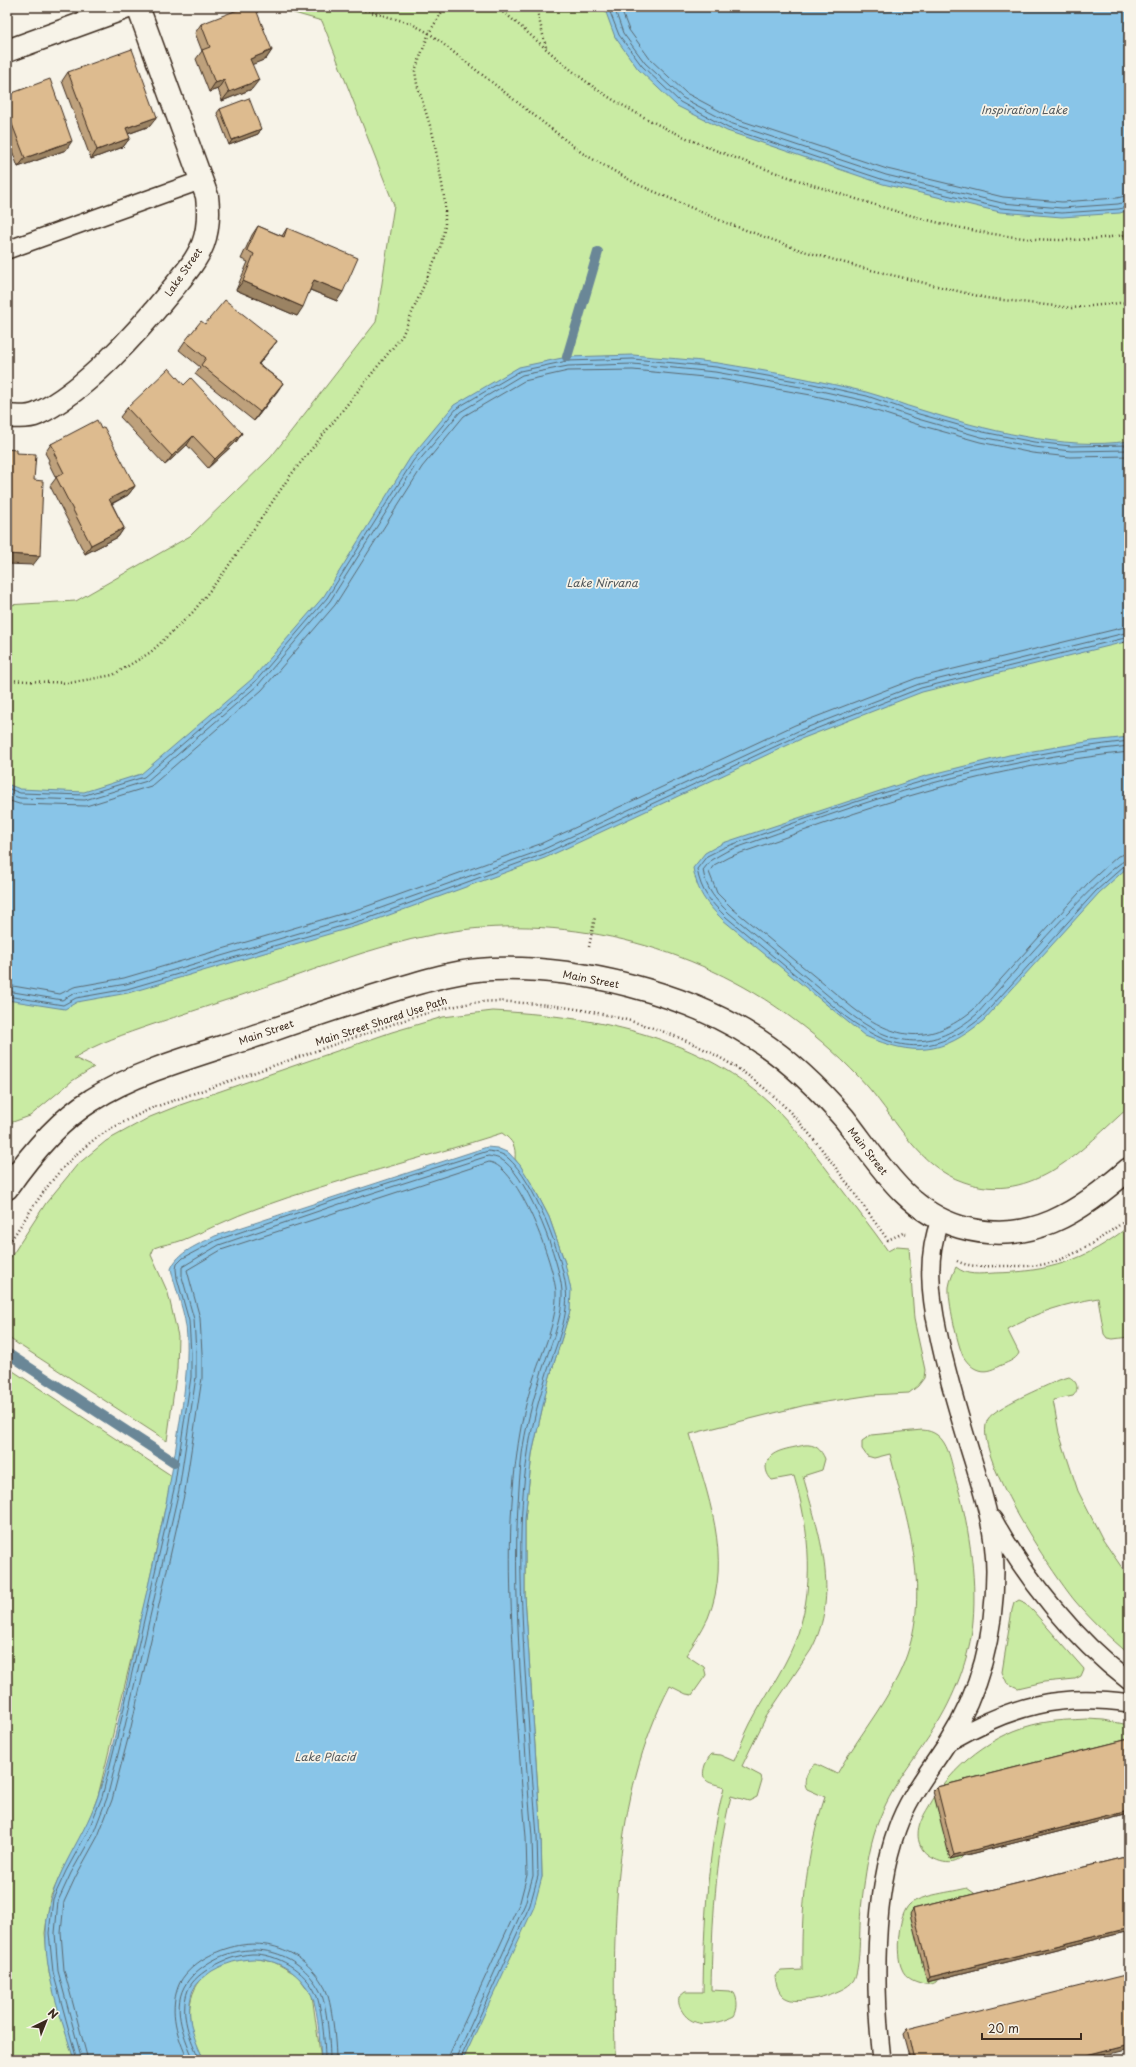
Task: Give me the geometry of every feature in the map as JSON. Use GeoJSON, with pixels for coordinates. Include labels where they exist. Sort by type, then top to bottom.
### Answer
{"type":"FeatureCollection","features":[{"type":"Feature","properties":{"kind":"street"},"geometry":{"type":"LineString","coordinates":[[7,51],[128,7]]}},
{"type":"Feature","properties":{"kind":"street","name":"Lake Street"},"geometry":{"type":"LineString","coordinates":[[7,416],[22,417],[35,415],[65,396],[128,341],[184,275],[203,245],[209,214],[207,196],[138,7]]}},
{"type":"Feature","properties":{"kind":"street","name":"Main Street"},"geometry":{"type":"LineString","coordinates":[[7,1188],[36,1150],[66,1120],[92,1100],[148,1073],[345,1005],[434,978],[461,972],[491,969],[526,970],[584,977],[639,988],[698,1008],[759,1040],[786,1060],[815,1086],[843,1117],[896,1186],[917,1205],[940,1220],[962,1228],[992,1232],[1032,1229],[1070,1215],[1098,1196],[1129,1169]]}},
{"type":"Feature","properties":{"kind":"lane"},"geometry":{"type":"LineString","coordinates":[[7,250],[202,180]]}},
{"type":"Feature","properties":{"kind":"lane"},"geometry":{"type":"LineString","coordinates":[[882,2060],[878,2007],[877,1954],[885,1872],[897,1828],[906,1809],[948,1742],[966,1711],[976,1689],[987,1650],[995,1570],[993,1539],[987,1508],[952,1390],[932,1302],[930,1269],[932,1247],[940,1220]]}},
{"type":"Feature","properties":{"kind":"lane"},"geometry":{"type":"LineString","coordinates":[[987,1508],[1017,1557],[1051,1603],[1097,1653],[1129,1681]]}},
{"type":"Feature","properties":{"kind":"lane"},"geometry":{"type":"LineString","coordinates":[[948,1742],[997,1717],[1036,1704],[1096,1699],[1129,1703]]}},
{"type":"Feature","properties":{"kind":"path"},"geometry":{"type":"LineString","coordinates":[[353,7],[410,23],[429,33],[582,153],[637,184],[724,222],[800,250],[836,261],[986,298],[1072,308],[1129,302]]}},
{"type":"Feature","properties":{"kind":"path"},"geometry":{"type":"LineString","coordinates":[[7,680],[69,683],[113,676],[151,652],[194,612],[225,571],[290,476],[402,336],[440,248],[445,226],[445,204],[433,135],[417,84],[415,71],[429,33],[445,7]]}},
{"type":"Feature","properties":{"kind":"path"},"geometry":{"type":"LineString","coordinates":[[492,7],[506,14],[580,77],[624,106],[686,137],[776,173],[869,203],[955,228],[1002,236],[1069,239],[1107,238],[1129,234]]}},
{"type":"Feature","properties":{"kind":"path"},"geometry":{"type":"LineString","coordinates":[[536,7],[546,48]]}},
{"type":"Feature","properties":{"kind":"path"},"geometry":{"type":"LineString","coordinates":[[589,948],[594,917]]}},
{"type":"Feature","properties":{"kind":"path","name":"Main Street Shared Use Path"},"geometry":{"type":"LineString","coordinates":[[7,1246],[44,1190],[67,1163],[86,1145],[152,1108],[416,1016],[454,1006],[482,1002],[563,1007],[598,1013],[671,1033],[706,1050],[761,1086],[788,1110],[816,1141],[888,1240],[903,1233]]}},
{"type":"Feature","properties":{"kind":"green space"},"geometry":{"type":"Polygon","coordinates":[[[273,7],[1129,7],[1129,1107],[1075,1155],[1055,1169],[1034,1180],[1012,1186],[989,1187],[964,1182],[948,1175],[934,1166],[910,1142],[868,1087],[842,1060],[793,1019],[754,993],[713,971],[669,953],[623,940],[576,931],[529,927],[482,928],[411,939],[362,953],[121,1035],[74,1058],[94,1067],[72,1081],[30,1116],[7,1124],[7,605],[76,601],[190,536],[271,457],[376,322],[394,205],[322,21],[273,7]]]}},
{"type":"Feature","properties":{"kind":"green space"},"geometry":{"type":"Polygon","coordinates":[[[493,1011],[567,1018],[604,1024],[640,1033],[674,1045],[708,1060],[739,1079],[769,1102],[788,1121],[813,1152],[888,1251],[897,1246],[909,1247],[914,1319],[925,1370],[924,1378],[918,1386],[909,1393],[872,1395],[806,1405],[690,1434],[710,1503],[718,1549],[718,1572],[715,1595],[706,1623],[686,1655],[704,1667],[706,1675],[692,1695],[686,1694],[670,1686],[651,1729],[636,1774],[626,1820],[616,1914],[614,1962],[615,2057],[589,2060],[463,2060],[542,1877],[541,1836],[525,1596],[525,1519],[532,1454],[548,1383],[570,1311],[565,1263],[549,1217],[533,1186],[515,1159],[515,1151],[511,1141],[502,1133],[349,1178],[258,1208],[183,1240],[154,1248],[151,1255],[168,1293],[178,1336],[177,1369],[167,1441],[7,1337],[7,1263],[46,1203],[77,1165],[106,1141],[150,1117],[180,1105],[392,1032],[443,1017],[493,1011]]]}},
{"type":"Feature","properties":{"kind":"green space"},"geometry":{"type":"Polygon","coordinates":[[[1129,1226],[1129,1337],[1113,1339],[1107,1338],[1104,1334],[1098,1298],[1051,1309],[1007,1329],[1019,1353],[1016,1358],[994,1369],[985,1371],[979,1370],[967,1362],[958,1342],[950,1302],[949,1287],[956,1267],[964,1272],[978,1274],[1014,1272],[1049,1267],[1082,1256],[1113,1238],[1129,1226]]]}},
{"type":"Feature","properties":{"kind":"green space"},"geometry":{"type":"Polygon","coordinates":[[[7,1367],[172,1476],[146,1597],[98,1796],[85,1830],[63,1869],[50,1898],[45,1933],[49,1973],[74,2060],[7,2060],[7,1367]]]}},
{"type":"Feature","properties":{"kind":"green space"},"geometry":{"type":"Polygon","coordinates":[[[1069,1377],[1077,1385],[1073,1396],[1053,1400],[1059,1433],[1078,1491],[1103,1540],[1129,1578],[1129,1654],[1101,1629],[1075,1601],[1033,1540],[1016,1512],[1002,1484],[991,1457],[986,1435],[988,1419],[992,1414],[1032,1392],[1069,1377]]]}},
{"type":"Feature","properties":{"kind":"green space"},"geometry":{"type":"Polygon","coordinates":[[[922,1430],[930,1431],[937,1435],[946,1446],[964,1511],[974,1586],[973,1621],[965,1663],[948,1704],[934,1729],[893,1791],[874,1834],[869,1852],[860,1916],[859,1958],[856,1976],[848,1985],[832,1994],[812,1999],[788,1999],[780,1993],[775,1976],[781,1971],[802,1970],[802,1926],[806,1882],[813,1839],[825,1797],[807,1789],[805,1783],[808,1772],[816,1764],[837,1774],[884,1701],[898,1676],[909,1648],[915,1620],[917,1593],[911,1537],[890,1454],[874,1458],[867,1456],[862,1449],[862,1441],[871,1435],[922,1430]]]}},
{"type":"Feature","properties":{"kind":"green space"},"geometry":{"type":"Polygon","coordinates":[[[804,1445],[811,1445],[817,1448],[822,1452],[825,1459],[822,1470],[803,1476],[815,1520],[824,1564],[826,1586],[825,1607],[820,1629],[811,1650],[766,1717],[742,1766],[761,1776],[762,1780],[757,1797],[749,1801],[731,1796],[721,1844],[715,1893],[711,1990],[729,1991],[734,1993],[737,2001],[737,2008],[734,2016],[728,2019],[706,2024],[699,2023],[687,2017],[679,2004],[679,1997],[685,1992],[703,1992],[704,1940],[710,1864],[718,1813],[724,1787],[711,1783],[705,1779],[705,1765],[712,1754],[720,1755],[734,1761],[750,1724],[789,1655],[801,1624],[806,1603],[808,1582],[807,1539],[804,1518],[794,1476],[772,1480],[766,1470],[766,1466],[768,1460],[775,1453],[804,1445]]]}},
{"type":"Feature","properties":{"kind":"green space"},"geometry":{"type":"Polygon","coordinates":[[[1019,1600],[1026,1603],[1084,1669],[1081,1676],[1075,1679],[1044,1682],[1018,1688],[1007,1683],[1002,1672],[1012,1610],[1014,1603],[1019,1600]]]}},
{"type":"Feature","properties":{"kind":"green space"},"geometry":{"type":"Polygon","coordinates":[[[1087,1719],[1104,1720],[1129,1725],[1129,1787],[964,1854],[955,1862],[950,1863],[937,1860],[932,1858],[923,1850],[918,1839],[918,1834],[920,1823],[925,1813],[949,1778],[961,1765],[976,1753],[1007,1734],[1024,1728],[1052,1721],[1087,1719]]]}},
{"type":"Feature","properties":{"kind":"green space"},"geometry":{"type":"Polygon","coordinates":[[[967,1888],[974,1893],[980,1916],[936,1982],[925,1984],[915,1981],[905,1974],[900,1963],[898,1945],[900,1925],[906,1909],[910,1904],[922,1898],[967,1888]]]}},
{"type":"Feature","properties":{"kind":"green space"},"geometry":{"type":"Polygon","coordinates":[[[253,1958],[274,1962],[297,1975],[312,1995],[321,2060],[204,2060],[194,2038],[190,2020],[191,1998],[195,1989],[200,1980],[217,1967],[234,1961],[253,1958]]]}},
{"type":"Feature","properties":{"kind":"water","name":"Inspiration Lake"},"geometry":{"type":"Polygon","coordinates":[[[604,7],[1129,7],[1129,210],[1120,213],[1062,217],[1000,212],[883,184],[727,131],[677,106],[638,69],[615,37],[604,7]]]}},
{"type":"Feature","properties":{"kind":"water","name":"Lake Nirvana"},"geometry":{"type":"Polygon","coordinates":[[[633,355],[697,360],[811,380],[866,392],[914,408],[997,431],[1051,441],[1104,443],[1129,441],[1129,641],[922,692],[801,739],[545,858],[370,922],[128,993],[77,1002],[65,1009],[7,1000],[7,784],[20,789],[84,792],[141,774],[252,679],[324,596],[410,458],[454,405],[519,367],[567,357],[633,355]]]}},
{"type":"Feature","properties":{"kind":"water"},"geometry":{"type":"Polygon","coordinates":[[[1129,737],[1129,866],[1099,893],[984,1020],[969,1032],[940,1046],[927,1049],[898,1047],[882,1043],[865,1036],[723,920],[703,897],[697,884],[693,868],[705,853],[723,843],[925,776],[1009,755],[1092,741],[1129,737]]]}},
{"type":"Feature","properties":{"kind":"water","name":"Lake Placid"},"geometry":{"type":"Polygon","coordinates":[[[487,1147],[497,1148],[509,1153],[520,1165],[533,1186],[549,1217],[565,1263],[571,1290],[570,1311],[548,1383],[532,1454],[525,1519],[525,1596],[541,1836],[542,1877],[534,1907],[463,2060],[321,2060],[317,2016],[311,1994],[302,1981],[280,1964],[267,1960],[253,1959],[240,1960],[226,1964],[212,1971],[200,1981],[193,1990],[190,2002],[190,2019],[194,2036],[204,2060],[74,2060],[51,1981],[46,1948],[48,1913],[52,1895],[66,1862],[91,1813],[105,1774],[122,1706],[167,1498],[182,1404],[187,1348],[185,1319],[171,1269],[178,1258],[184,1253],[196,1245],[215,1236],[487,1147]]]}},
{"type":"Feature","properties":{"kind":"building"},"geometry":{"type":"Polygon","coordinates":[[[245,7],[255,7],[272,50],[250,59],[259,80],[229,92],[224,80],[215,83],[202,50],[210,47],[201,24],[245,7]]]}},
{"type":"Feature","properties":{"kind":"building"},"geometry":{"type":"Polygon","coordinates":[[[132,49],[157,117],[126,128],[130,138],[97,150],[68,72],[132,49]]]}},
{"type":"Feature","properties":{"kind":"building"},"geometry":{"type":"Polygon","coordinates":[[[50,79],[72,141],[25,158],[7,111],[7,95],[50,79]]]}},
{"type":"Feature","properties":{"kind":"building"},"geometry":{"type":"Polygon","coordinates":[[[249,98],[261,129],[232,140],[220,109],[249,98]]]}},
{"type":"Feature","properties":{"kind":"building"},"geometry":{"type":"Polygon","coordinates":[[[258,226],[284,237],[287,228],[358,258],[343,292],[314,280],[303,307],[243,281],[254,254],[247,250],[258,226]]]}},
{"type":"Feature","properties":{"kind":"building"},"geometry":{"type":"Polygon","coordinates":[[[225,300],[277,341],[258,364],[283,383],[260,412],[201,365],[206,358],[185,341],[201,321],[205,324],[225,300]]]}},
{"type":"Feature","properties":{"kind":"building"},"geometry":{"type":"Polygon","coordinates":[[[169,368],[184,385],[191,378],[242,433],[215,459],[193,436],[172,456],[127,408],[169,368]]]}},
{"type":"Feature","properties":{"kind":"building"},"geometry":{"type":"Polygon","coordinates":[[[97,420],[101,429],[104,427],[135,486],[109,499],[124,528],[91,545],[56,477],[64,473],[54,453],[56,452],[51,444],[97,420]]]}},
{"type":"Feature","properties":{"kind":"building"},"geometry":{"type":"Polygon","coordinates":[[[7,449],[16,450],[16,453],[36,454],[34,480],[43,481],[40,556],[7,554],[7,449]]]}},
{"type":"Feature","properties":{"kind":"building"},"geometry":{"type":"Polygon","coordinates":[[[1129,1739],[1129,1811],[954,1855],[937,1787],[1129,1739]]]}},
{"type":"Feature","properties":{"kind":"building"},"geometry":{"type":"Polygon","coordinates":[[[1129,1856],[1129,1928],[930,1977],[913,1909],[1129,1856]]]}},
{"type":"Feature","properties":{"kind":"building"},"geometry":{"type":"Polygon","coordinates":[[[1129,1974],[1129,2045],[1071,2060],[914,2060],[907,2029],[1129,1974]]]}},
{"type":"Feature","properties":{"kind":"waterway"},"geometry":{"type":"LineString","coordinates":[[567,357],[598,252]]}},
{"type":"Feature","properties":{"kind":"waterway"},"geometry":{"type":"LineString","coordinates":[[7,1353],[174,1462]]}}]}
